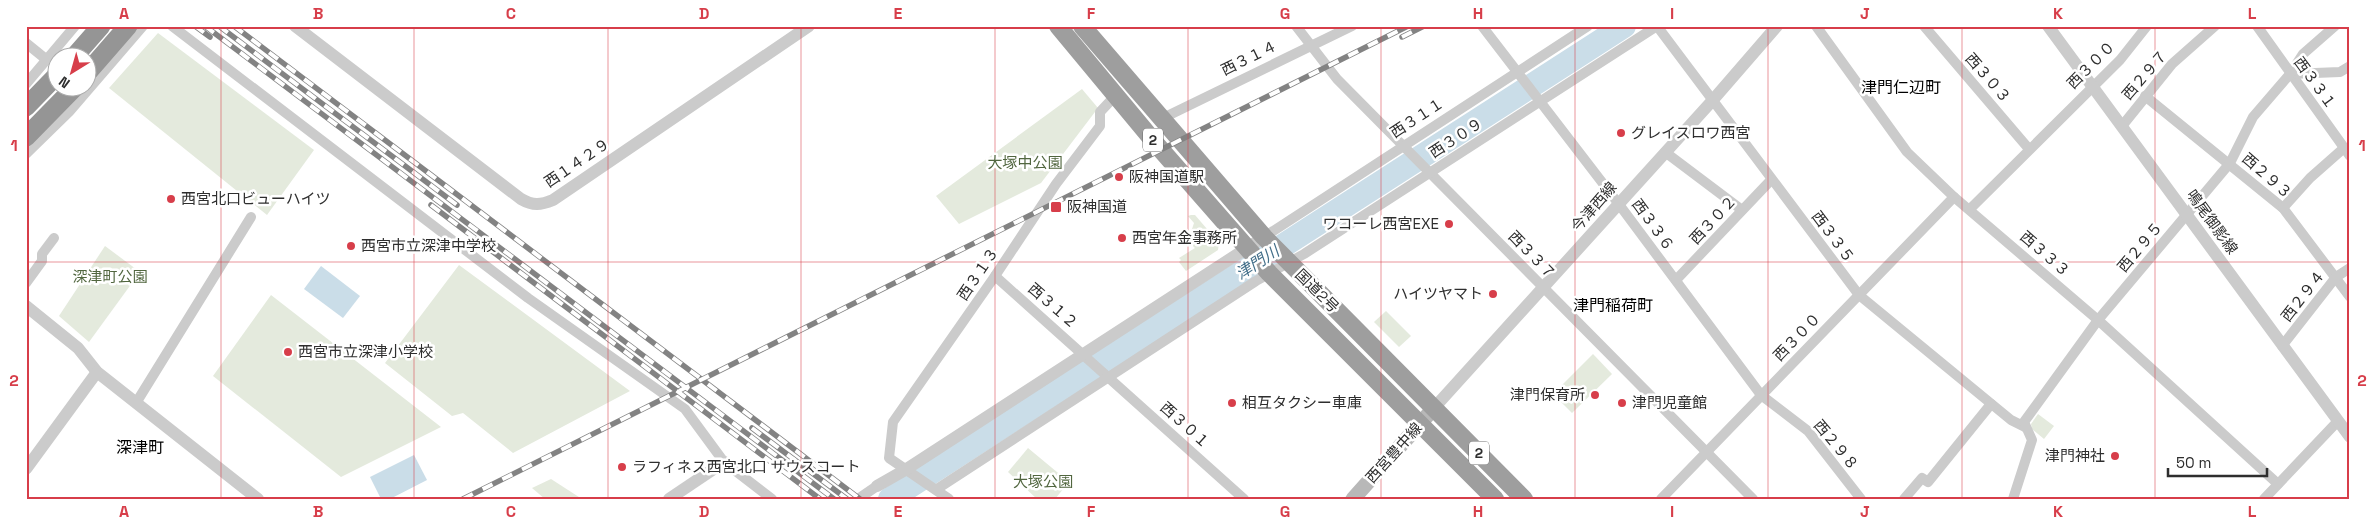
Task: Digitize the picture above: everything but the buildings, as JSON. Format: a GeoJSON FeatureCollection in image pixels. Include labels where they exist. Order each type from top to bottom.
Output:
{"type":"FeatureCollection","features":[{"type":"Feature","properties":{"kind":"highway"},"geometry":{"type":"LineString","coordinates":[[82,48],[102,26]]}},
{"type":"Feature","properties":{"kind":"highway"},"geometry":{"type":"LineString","coordinates":[[98,60],[128,26]]}},
{"type":"Feature","properties":{"kind":"highway","name":"国道2号"},"geometry":{"type":"LineString","coordinates":[[1058,26],[1115,96],[1268,271],[1495,499]]}},
{"type":"Feature","properties":{"kind":"highway","name":"国道2号"},"geometry":{"type":"LineString","coordinates":[[1088,28],[1161,119],[1266,239],[1524,499]]}},
{"type":"Feature","properties":{"kind":"highway"},"geometry":{"type":"LineString","coordinates":[[26,107],[48,73]]}},
{"type":"Feature","properties":{"kind":"highway"},"geometry":{"type":"LineString","coordinates":[[26,137],[64,98]]}},
{"type":"Feature","properties":{"kind":"main road","name":"西宮豊中線"},"geometry":{"type":"LineString","coordinates":[[1353,499],[1434,408]]}},
{"type":"Feature","properties":{"kind":"street"},"geometry":{"type":"LineString","coordinates":[[63,48],[75,26]]}},
{"type":"Feature","properties":{"kind":"street"},"geometry":{"type":"LineString","coordinates":[[26,154],[69,112],[143,26]]}},
{"type":"Feature","properties":{"kind":"street"},"geometry":{"type":"LineString","coordinates":[[172,26],[528,298],[685,409],[724,462],[772,499]]}},
{"type":"Feature","properties":{"kind":"street","name":"西１４２９"},"geometry":{"type":"LineString","coordinates":[[295,26],[521,198],[528,203],[540,205],[553,200],[809,26]]}},
{"type":"Feature","properties":{"kind":"street","name":"西３３７"},"geometry":{"type":"LineString","coordinates":[[1296,26],[1312,44],[1337,79],[1407,147],[1542,288],[1753,499]]}},
{"type":"Feature","properties":{"kind":"street","name":"西３１４"},"geometry":{"type":"LineString","coordinates":[[1161,119],[1352,26]]}},
{"type":"Feature","properties":{"kind":"street","name":"西３３６"},"geometry":{"type":"LineString","coordinates":[[1482,26],[1618,203],[1761,395]]}},
{"type":"Feature","properties":{"kind":"street","name":"西３１１"},"geometry":{"type":"LineString","coordinates":[[1266,239],[1407,147],[1516,71],[1588,26]]}},
{"type":"Feature","properties":{"kind":"street","name":"西３３５"},"geometry":{"type":"LineString","coordinates":[[1657,26],[1859,295],[2010,420],[2025,427]]}},
{"type":"Feature","properties":{"kind":"street","name":"西３０９"},"geometry":{"type":"LineString","coordinates":[[935,488],[1427,169],[1540,101],[1657,26]]}},
{"type":"Feature","properties":{"kind":"street","name":"今津西線"},"geometry":{"type":"LineString","coordinates":[[1434,408],[1712,101],[1777,26]]}},
{"type":"Feature","properties":{"kind":"street","name":"西３３３"},"geometry":{"type":"LineString","coordinates":[[1816,26],[1908,152],[1954,197],[2098,320],[2278,484]]}},
{"type":"Feature","properties":{"kind":"street","name":"西３０３"},"geometry":{"type":"LineString","coordinates":[[1924,26],[2029,149]]}},
{"type":"Feature","properties":{"kind":"street","name":"鳴尾御影線"},"geometry":{"type":"LineString","coordinates":[[2048,26],[2350,437]]}},
{"type":"Feature","properties":{"kind":"street","name":"西３００"},"geometry":{"type":"LineString","coordinates":[[1970,209],[2120,60],[2147,26]]}},
{"type":"Feature","properties":{"kind":"street","name":"西２９７"},"geometry":{"type":"LineString","coordinates":[[2122,126],[2172,64],[2215,26]]}},
{"type":"Feature","properties":{"kind":"street","name":"西３３１"},"geometry":{"type":"LineString","coordinates":[[2257,26],[2347,152]]}},
{"type":"Feature","properties":{"kind":"street","name":"西２９５"},"geometry":{"type":"LineString","coordinates":[[2025,427],[2024,422],[2098,320],[2230,163],[2253,117],[2290,74],[2303,54],[2335,26]]}},
{"type":"Feature","properties":{"kind":"street"},"geometry":{"type":"LineString","coordinates":[[26,43],[48,63]]}},
{"type":"Feature","properties":{"kind":"street"},"geometry":{"type":"LineString","coordinates":[[2290,74],[2340,72],[2350,66]]}},
{"type":"Feature","properties":{"kind":"street"},"geometry":{"type":"LineString","coordinates":[[26,84],[48,70]]}},
{"type":"Feature","properties":{"kind":"street","name":"西３１３"},"geometry":{"type":"LineString","coordinates":[[908,472],[889,458],[893,422],[995,276],[1056,184],[1100,126],[1100,112],[1115,96]]}},
{"type":"Feature","properties":{"kind":"street","name":"西２９３"},"geometry":{"type":"LineString","coordinates":[[2145,96],[2230,163],[2283,208],[2350,297]]}},
{"type":"Feature","properties":{"kind":"street"},"geometry":{"type":"LineString","coordinates":[[1665,152],[1742,210]]}},
{"type":"Feature","properties":{"kind":"street"},"geometry":{"type":"LineString","coordinates":[[2283,208],[2310,178],[2347,152]]}},
{"type":"Feature","properties":{"kind":"street","name":"西３０２"},"geometry":{"type":"LineString","coordinates":[[1676,280],[1771,180]]}},
{"type":"Feature","properties":{"kind":"street","name":"西３００"},"geometry":{"type":"LineString","coordinates":[[1661,499],[1954,197]]}},
{"type":"Feature","properties":{"kind":"street"},"geometry":{"type":"LineString","coordinates":[[136,403],[252,217]]}},
{"type":"Feature","properties":{"kind":"street"},"geometry":{"type":"LineString","coordinates":[[26,284],[42,261],[42,254],[54,238]]}},
{"type":"Feature","properties":{"kind":"street"},"geometry":{"type":"LineString","coordinates":[[858,499],[876,486],[908,472],[1266,239]]}},
{"type":"Feature","properties":{"kind":"street","name":"西２９４"},"geometry":{"type":"LineString","coordinates":[[2282,346],[2336,277],[2350,268]]}},
{"type":"Feature","properties":{"kind":"street","name":"西３１２"},"geometry":{"type":"LineString","coordinates":[[995,276],[1108,375]]}},
{"type":"Feature","properties":{"kind":"street"},"geometry":{"type":"LineString","coordinates":[[26,306],[78,348],[97,372],[258,499]]}},
{"type":"Feature","properties":{"kind":"street"},"geometry":{"type":"LineString","coordinates":[[26,469],[97,372]]}},
{"type":"Feature","properties":{"kind":"street","name":"西３０１"},"geometry":{"type":"LineString","coordinates":[[1108,375],[1244,499]]}},
{"type":"Feature","properties":{"kind":"street","name":"西２９８"},"geometry":{"type":"LineString","coordinates":[[1761,395],[1808,431],[1861,499]]}},
{"type":"Feature","properties":{"kind":"street"},"geometry":{"type":"LineString","coordinates":[[1904,499],[1922,478],[1928,482],[1991,404]]}},
{"type":"Feature","properties":{"kind":"street"},"geometry":{"type":"LineString","coordinates":[[2264,499],[2338,421]]}},
{"type":"Feature","properties":{"kind":"street"},"geometry":{"type":"LineString","coordinates":[[2013,499],[2032,440],[2025,427]]}},
{"type":"Feature","properties":{"kind":"street"},"geometry":{"type":"LineString","coordinates":[[669,499],[724,462]]}},
{"type":"Feature","properties":{"kind":"street"},"geometry":{"type":"LineString","coordinates":[[908,472],[949,499]]}},
{"type":"Feature","properties":{"kind":"green space"},"geometry":{"type":"Polygon","coordinates":[[[158,33],[314,150],[267,215],[109,88],[158,33]]]}},
{"type":"Feature","properties":{"kind":"green space","name":"大塚中公園"},"geometry":{"type":"Polygon","coordinates":[[[1082,89],[1098,108],[1041,183],[959,224],[936,196],[1082,89]]]}},
{"type":"Feature","properties":{"kind":"green space"},"geometry":{"type":"Polygon","coordinates":[[[1195,215],[1219,243],[1218,250],[1186,271],[1179,262],[1181,260],[1179,258],[1195,248],[1188,241],[1194,223],[1188,216],[1195,215]]]}},
{"type":"Feature","properties":{"kind":"green space","name":"深津町公園"},"geometry":{"type":"Polygon","coordinates":[[[105,246],[140,272],[89,342],[59,316],[105,246]]]}},
{"type":"Feature","properties":{"kind":"green space"},"geometry":{"type":"Polygon","coordinates":[[[459,265],[630,391],[513,453],[463,413],[452,416],[385,363],[459,265]]]}},
{"type":"Feature","properties":{"kind":"green space"},"geometry":{"type":"Polygon","coordinates":[[[271,295],[441,427],[341,477],[213,376],[271,295]]]}},
{"type":"Feature","properties":{"kind":"green space"},"geometry":{"type":"Polygon","coordinates":[[[1386,311],[1411,336],[1399,347],[1374,322],[1386,311]]]}},
{"type":"Feature","properties":{"kind":"green space"},"geometry":{"type":"Polygon","coordinates":[[[1593,354],[1612,374],[1572,413],[1553,394],[1593,354]]]}},
{"type":"Feature","properties":{"kind":"green space"},"geometry":{"type":"Polygon","coordinates":[[[2038,414],[2054,426],[2044,439],[2032,429],[2031,424],[2038,414]]]}},
{"type":"Feature","properties":{"kind":"green space","name":"大塚公園"},"geometry":{"type":"Polygon","coordinates":[[[1028,448],[1069,482],[1055,499],[1037,499],[1008,472],[1028,448]]]}},
{"type":"Feature","properties":{"kind":"green space"},"geometry":{"type":"Polygon","coordinates":[[[551,479],[582,499],[545,499],[532,488],[551,479]]]}},
{"type":"Feature","properties":{"kind":"water"},"geometry":{"type":"Polygon","coordinates":[[[321,266],[360,296],[343,318],[304,289],[321,266]]]}},
{"type":"Feature","properties":{"kind":"water"},"geometry":{"type":"Polygon","coordinates":[[[414,455],[427,480],[390,499],[381,499],[370,477],[414,455]]]}},
{"type":"Feature","properties":{"kind":"waterway","name":"津門川"},"geometry":{"type":"LineString","coordinates":[[890,499],[1624,26]]}},
{"type":"Feature","properties":{"kind":"railway"},"geometry":{"type":"LineString","coordinates":[[195,26],[210,37]]}},
{"type":"Feature","properties":{"kind":"railway"},"geometry":{"type":"LineString","coordinates":[[205,26],[834,499]]}},
{"type":"Feature","properties":{"kind":"railway"},"geometry":{"type":"LineString","coordinates":[[219,26],[457,205]]}},
{"type":"Feature","properties":{"kind":"railway"},"geometry":{"type":"LineString","coordinates":[[234,26],[860,499]]}},
{"type":"Feature","properties":{"kind":"railway"},"geometry":{"type":"LineString","coordinates":[[463,499],[1408,26]]}},
{"type":"Feature","properties":{"kind":"railway"},"geometry":{"type":"LineString","coordinates":[[1402,37],[1424,26]]}},
{"type":"Feature","properties":{"kind":"railway"},"geometry":{"type":"LineString","coordinates":[[431,205],[820,499]]}},
{"type":"Feature","properties":{"kind":"railway"},"geometry":{"type":"LineString","coordinates":[[752,428],[847,499]]}},
{"type":"Feature","properties":{"kind":"place","name":"グレイスロワ西宮"},"geometry":{"type":"Point","coordinates":[1621,133]}},
{"type":"Feature","properties":{"kind":"place","name":"阪神国道駅"},"geometry":{"type":"Point","coordinates":[1119,177]}},
{"type":"Feature","properties":{"kind":"place","name":"西宮北口ビューハイツ"},"geometry":{"type":"Point","coordinates":[171,199]}},
{"type":"Feature","properties":{"kind":"place","name":"阪神国道"},"geometry":{"type":"Point","coordinates":[1056,207]}},
{"type":"Feature","properties":{"kind":"place","name":"ワコーレ西宮EXE"},"geometry":{"type":"Point","coordinates":[1449,224]}},
{"type":"Feature","properties":{"kind":"place","name":"西宮年金事務所"},"geometry":{"type":"Point","coordinates":[1122,238]}},
{"type":"Feature","properties":{"kind":"place","name":"西宮市立深津中学校"},"geometry":{"type":"Point","coordinates":[351,246]}},
{"type":"Feature","properties":{"kind":"place","name":"ハイツヤマト"},"geometry":{"type":"Point","coordinates":[1493,294]}},
{"type":"Feature","properties":{"kind":"place","name":"西宮市立深津小学校"},"geometry":{"type":"Point","coordinates":[288,352]}},
{"type":"Feature","properties":{"kind":"place","name":"津門保育所"},"geometry":{"type":"Point","coordinates":[1595,395]}},
{"type":"Feature","properties":{"kind":"place","name":"相互タクシー車庫"},"geometry":{"type":"Point","coordinates":[1232,403]}},
{"type":"Feature","properties":{"kind":"place","name":"津門児童館"},"geometry":{"type":"Point","coordinates":[1622,403]}},
{"type":"Feature","properties":{"kind":"place","name":"津門神社"},"geometry":{"type":"Point","coordinates":[2115,456]}},
{"type":"Feature","properties":{"kind":"place","name":"ラフィネス西宮北口 サウスコート"},"geometry":{"type":"Point","coordinates":[622,467]}},
{"type":"Feature","properties":{"kind":"district","name":"津門仁辺町"},"geometry":{"type":"Point","coordinates":[1901,87]}},
{"type":"Feature","properties":{"kind":"district","name":"津門稲荷町"},"geometry":{"type":"Point","coordinates":[1613,305]}},
{"type":"Feature","properties":{"kind":"district","name":"深津町"},"geometry":{"type":"Point","coordinates":[140,447]}}]}
